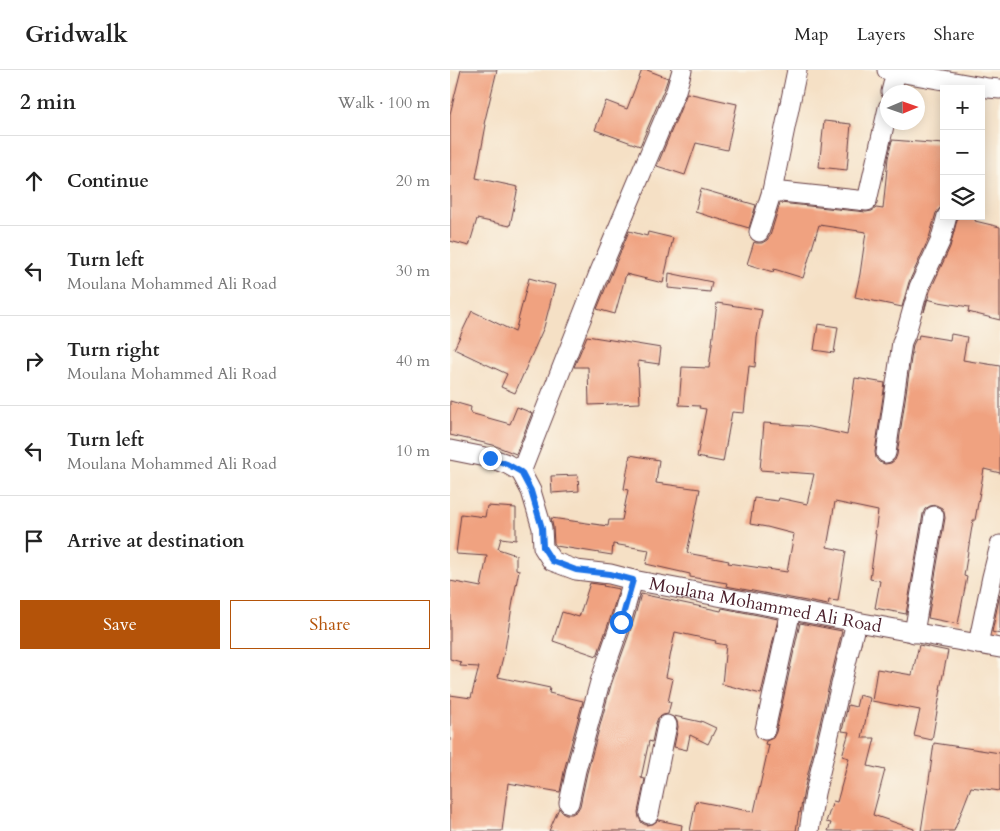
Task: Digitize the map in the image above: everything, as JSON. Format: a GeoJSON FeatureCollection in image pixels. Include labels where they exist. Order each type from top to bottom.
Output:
{"type":"FeatureCollection","features":[{"type":"Feature","properties":{"kind":"street"},"geometry":{"type":"LineString","coordinates":[[450,450],[490,458],[507,464],[521,472],[598,276],[676,91],[682,70]]}},
{"type":"Feature","properties":{"kind":"street"},"geometry":{"type":"LineString","coordinates":[[759,232],[772,191],[797,70]]}},
{"type":"Feature","properties":{"kind":"street"},"geometry":{"type":"LineString","coordinates":[[893,85],[898,72],[988,91]]}},
{"type":"Feature","properties":{"kind":"street"},"geometry":{"type":"LineString","coordinates":[[772,191],[867,201],[883,130]]}},
{"type":"Feature","properties":{"kind":"street"},"geometry":{"type":"LineString","coordinates":[[886,453],[902,342],[919,287],[940,242],[946,220]]}},
{"type":"Feature","properties":{"kind":"street","name":"Moulana Mohammed Ali Road"},"geometry":{"type":"LineString","coordinates":[[521,472],[531,491],[542,528],[543,547],[552,561],[576,570],[610,574],[791,610],[1000,648]]}},
{"type":"Feature","properties":{"kind":"street"},"geometry":{"type":"LineString","coordinates":[[914,633],[934,516]]}},
{"type":"Feature","properties":{"kind":"street"},"geometry":{"type":"LineString","coordinates":[[978,644],[1000,544]]}},
{"type":"Feature","properties":{"kind":"street"},"geometry":{"type":"LineString","coordinates":[[569,803],[600,682],[621,622],[633,580]]}},
{"type":"Feature","properties":{"kind":"street"},"geometry":{"type":"LineString","coordinates":[[765,730],[791,610]]}},
{"type":"Feature","properties":{"kind":"street"},"geometry":{"type":"LineString","coordinates":[[809,831],[815,793],[856,622]]}},
{"type":"Feature","properties":{"kind":"street"},"geometry":{"type":"LineString","coordinates":[[649,814],[667,725]]}},
{"type":"Feature","properties":{"kind":"building"},"geometry":{"type":"Polygon","coordinates":[[[461,70],[497,70],[484,124],[486,125],[476,178],[518,187],[510,226],[477,219],[469,246],[450,241],[450,114],[461,70]]]}},
{"type":"Feature","properties":{"kind":"building"},"geometry":{"type":"Polygon","coordinates":[[[642,70],[668,78],[640,146],[595,130],[606,101],[627,109],[642,70]]]}},
{"type":"Feature","properties":{"kind":"building"},"geometry":{"type":"Polygon","coordinates":[[[687,93],[737,104],[727,150],[696,143],[685,175],[657,166],[687,93]]]}},
{"type":"Feature","properties":{"kind":"building"},"geometry":{"type":"Polygon","coordinates":[[[824,121],[851,124],[847,170],[819,167],[824,121]]]}},
{"type":"Feature","properties":{"kind":"building"},"geometry":{"type":"Polygon","coordinates":[[[892,140],[940,144],[940,208],[936,213],[929,238],[909,282],[902,307],[855,297],[866,232],[819,225],[803,278],[774,269],[773,272],[747,264],[754,242],[762,243],[770,236],[780,203],[866,212],[876,208],[883,209],[888,158],[892,140]]]}},
{"type":"Feature","properties":{"kind":"building"},"geometry":{"type":"Polygon","coordinates":[[[701,189],[756,205],[749,228],[695,212],[701,189]]]}},
{"type":"Feature","properties":{"kind":"building"},"geometry":{"type":"Polygon","coordinates":[[[957,220],[975,220],[1000,227],[1000,320],[968,312],[969,307],[928,299],[950,247],[957,220]]]}},
{"type":"Feature","properties":{"kind":"building"},"geometry":{"type":"Polygon","coordinates":[[[629,231],[647,236],[648,232],[673,238],[663,283],[626,274],[615,314],[597,309],[629,231]]]}},
{"type":"Feature","properties":{"kind":"building"},"geometry":{"type":"Polygon","coordinates":[[[669,273],[712,282],[710,292],[668,288],[669,273]]]}},
{"type":"Feature","properties":{"kind":"building"},"geometry":{"type":"Polygon","coordinates":[[[529,278],[555,285],[544,327],[515,393],[501,387],[507,374],[454,349],[472,311],[515,332],[529,278]]]}},
{"type":"Feature","properties":{"kind":"building"},"geometry":{"type":"Polygon","coordinates":[[[717,303],[762,310],[757,338],[755,367],[749,366],[744,413],[732,412],[723,462],[697,457],[706,409],[699,408],[700,406],[679,405],[682,367],[709,368],[717,303]]]}},
{"type":"Feature","properties":{"kind":"building"},"geometry":{"type":"Polygon","coordinates":[[[818,324],[838,327],[834,353],[814,350],[818,324]]]}},
{"type":"Feature","properties":{"kind":"building"},"geometry":{"type":"Polygon","coordinates":[[[951,334],[967,337],[963,360],[1000,366],[1000,473],[984,469],[975,520],[973,520],[964,576],[967,577],[958,624],[928,618],[945,518],[942,508],[936,505],[925,509],[923,514],[906,614],[875,608],[880,581],[870,579],[878,511],[835,502],[827,547],[846,551],[838,601],[829,600],[828,605],[726,586],[727,583],[690,577],[690,574],[646,564],[649,550],[613,544],[612,555],[556,546],[554,543],[551,518],[608,526],[609,520],[622,520],[628,490],[624,489],[630,455],[659,460],[656,483],[700,489],[687,553],[729,561],[728,563],[787,572],[794,534],[750,524],[754,498],[778,501],[779,498],[807,504],[814,474],[760,470],[764,423],[806,426],[847,435],[855,378],[885,383],[875,452],[879,462],[891,463],[897,455],[913,345],[919,335],[950,340],[951,334]]]}},
{"type":"Feature","properties":{"kind":"building"},"geometry":{"type":"Polygon","coordinates":[[[587,336],[661,348],[659,364],[638,361],[640,403],[589,405],[588,367],[574,367],[587,336]]]}},
{"type":"Feature","properties":{"kind":"building"},"geometry":{"type":"Polygon","coordinates":[[[450,401],[471,407],[470,413],[510,424],[517,407],[532,413],[516,454],[493,445],[450,435],[450,401]]]}},
{"type":"Feature","properties":{"kind":"building"},"geometry":{"type":"Polygon","coordinates":[[[578,475],[579,491],[552,493],[551,476],[578,475]]]}},
{"type":"Feature","properties":{"kind":"building"},"geometry":{"type":"Polygon","coordinates":[[[487,506],[516,508],[516,540],[501,538],[498,549],[516,555],[516,569],[519,570],[498,677],[550,688],[549,693],[583,701],[560,792],[508,783],[502,831],[450,831],[450,695],[471,698],[479,667],[460,666],[461,662],[450,659],[450,581],[481,587],[487,556],[456,554],[461,514],[485,517],[487,506]]]}},
{"type":"Feature","properties":{"kind":"building"},"geometry":{"type":"Polygon","coordinates":[[[590,583],[619,589],[597,656],[553,641],[562,612],[579,617],[590,583]]]}},
{"type":"Feature","properties":{"kind":"building"},"geometry":{"type":"Polygon","coordinates":[[[641,594],[721,611],[722,608],[778,619],[761,694],[722,684],[726,645],[675,632],[666,677],[673,679],[668,702],[671,702],[668,714],[658,718],[652,742],[649,741],[641,778],[645,779],[638,812],[642,823],[646,825],[653,824],[658,820],[682,825],[681,831],[549,831],[559,808],[566,814],[572,814],[580,806],[611,685],[641,594]]]}},
{"type":"Feature","properties":{"kind":"building"},"geometry":{"type":"Polygon","coordinates":[[[1000,594],[1000,634],[992,632],[1000,594]]]}},
{"type":"Feature","properties":{"kind":"building"},"geometry":{"type":"Polygon","coordinates":[[[800,623],[842,631],[796,831],[690,831],[696,801],[754,812],[769,745],[765,744],[766,741],[773,738],[776,732],[800,623]]]}},
{"type":"Feature","properties":{"kind":"building"},"geometry":{"type":"Polygon","coordinates":[[[919,645],[948,651],[932,740],[914,736],[920,710],[872,701],[877,669],[912,675],[919,645]]]}},
{"type":"Feature","properties":{"kind":"building"},"geometry":{"type":"Polygon","coordinates":[[[859,695],[870,698],[862,738],[875,738],[868,766],[885,770],[873,815],[914,829],[914,831],[828,831],[831,823],[826,822],[833,801],[837,802],[849,758],[842,756],[849,732],[842,731],[848,705],[856,707],[859,695]]]}},
{"type":"Feature","properties":{"kind":"building"},"geometry":{"type":"Polygon","coordinates":[[[674,716],[701,721],[716,728],[708,744],[690,735],[687,750],[674,747],[678,727],[674,716]]]}},
{"type":"Feature","properties":{"kind":"building"},"geometry":{"type":"Polygon","coordinates":[[[934,743],[1000,753],[1000,791],[971,787],[954,831],[921,831],[934,743]]]}},
{"type":"Feature","properties":{"kind":"route"},"geometry":{"type":"LineString","coordinates":[[490,458],[507,464],[521,472],[531,491],[542,528],[543,547],[552,561],[576,570],[610,574],[633,580],[621,622]]}}]}
